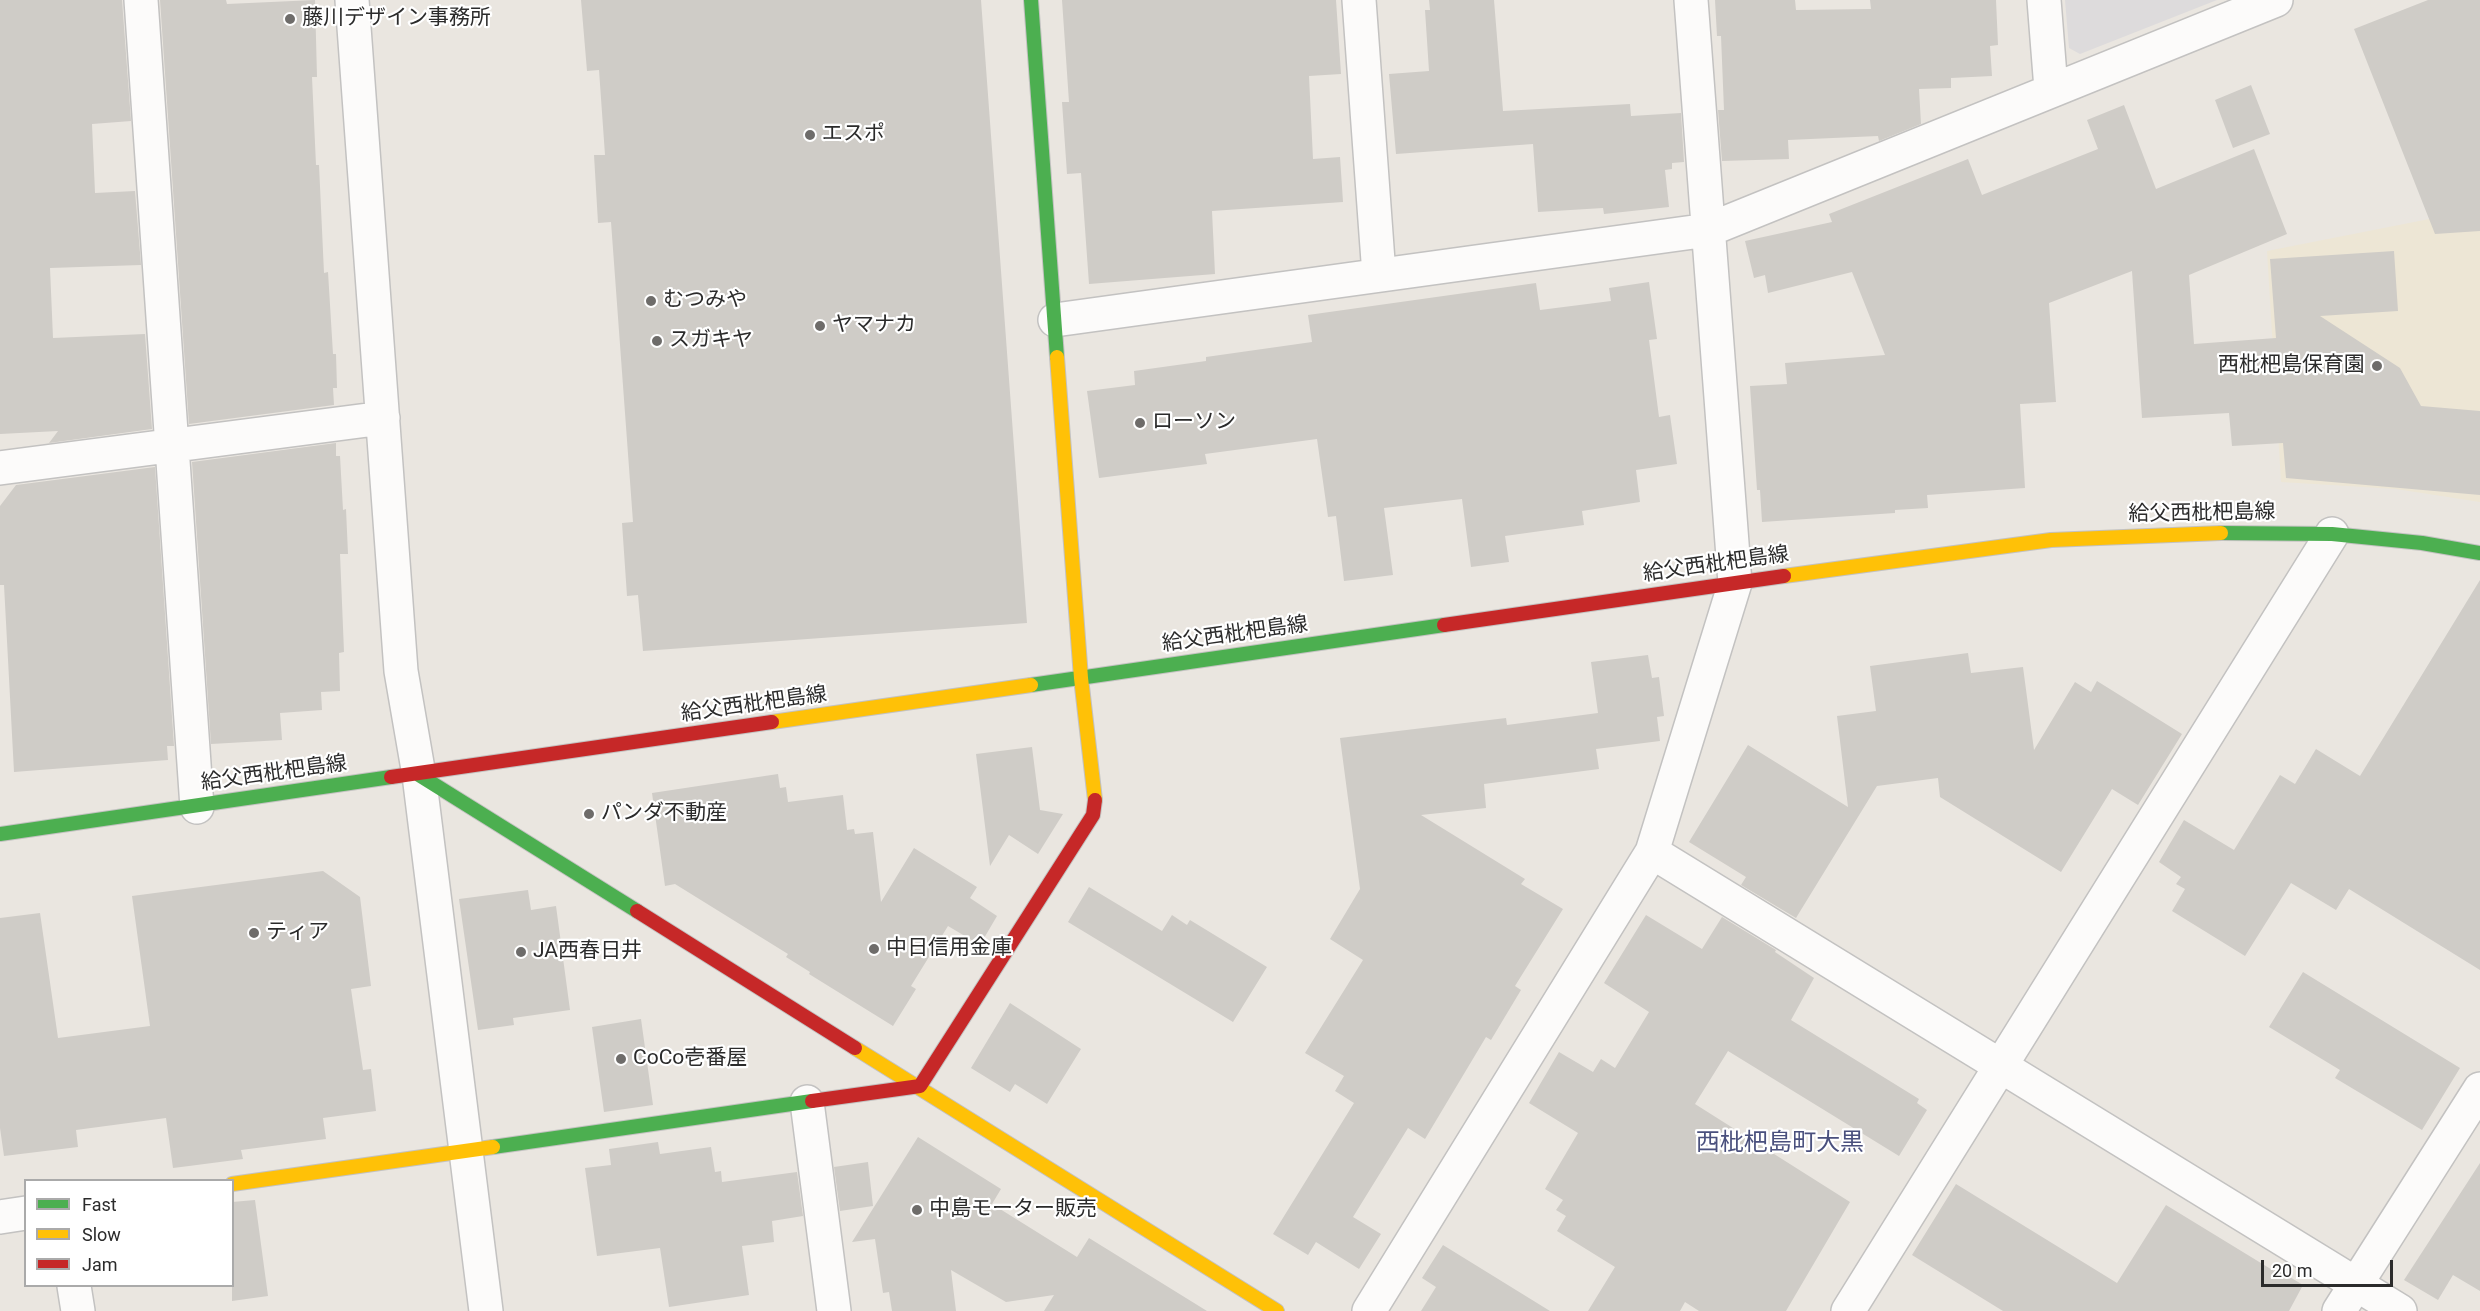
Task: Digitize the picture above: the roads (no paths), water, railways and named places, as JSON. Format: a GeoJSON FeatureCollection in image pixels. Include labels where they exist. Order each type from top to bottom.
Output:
{"type":"FeatureCollection","features":[{"type":"Feature","properties":{"kind":"street"},"geometry":{"type":"LineString","coordinates":[[141,0],[197,807]]}},
{"type":"Feature","properties":{"kind":"street"},"geometry":{"type":"LineString","coordinates":[[352,0],[401,671],[419,775],[486,1311]]}},
{"type":"Feature","properties":{"kind":"street"},"geometry":{"type":"LineString","coordinates":[[234,1184],[920,1086],[1094,815],[1096,796],[1081,678],[1031,0]]}},
{"type":"Feature","properties":{"kind":"street"},"geometry":{"type":"LineString","coordinates":[[1359,0],[1379,275]]}},
{"type":"Feature","properties":{"kind":"street"},"geometry":{"type":"LineString","coordinates":[[1370,1311],[1652,852],[1735,583],[1691,0]]}},
{"type":"Feature","properties":{"kind":"street"},"geometry":{"type":"LineString","coordinates":[[2044,0],[2051,90]]}},
{"type":"Feature","properties":{"kind":"street"},"geometry":{"type":"LineString","coordinates":[[1055,320],[1708,230],[2277,0]]}},
{"type":"Feature","properties":{"kind":"street"},"geometry":{"type":"LineString","coordinates":[[0,468],[383,418]]}},
{"type":"Feature","properties":{"kind":"street","name":"給父西枇杷島線"},"geometry":{"type":"LineString","coordinates":[[0,834],[1735,583],[2051,540],[2197,533],[2332,534],[2422,543],[2480,553]]}},
{"type":"Feature","properties":{"kind":"street"},"geometry":{"type":"LineString","coordinates":[[1848,1311],[2332,534]]}},
{"type":"Feature","properties":{"kind":"street"},"geometry":{"type":"LineString","coordinates":[[419,775],[1277,1311]]}},
{"type":"Feature","properties":{"kind":"street"},"geometry":{"type":"LineString","coordinates":[[1652,852],[2400,1311]]}},
{"type":"Feature","properties":{"kind":"street"},"geometry":{"type":"LineString","coordinates":[[2339,1311],[2480,1089]]}},
{"type":"Feature","properties":{"kind":"street"},"geometry":{"type":"LineString","coordinates":[[807,1102],[834,1311]]}},
{"type":"Feature","properties":{"kind":"street"},"geometry":{"type":"LineString","coordinates":[[0,1217],[24,1213]]}},
{"type":"Feature","properties":{"kind":"street"},"geometry":{"type":"LineString","coordinates":[[74,1287],[78,1311]]}},
{"type":"Feature","properties":{"kind":"place","name":"藤川デザイン事務所"},"geometry":{"type":"Point","coordinates":[290,19]}},
{"type":"Feature","properties":{"kind":"place","name":"エスポ"},"geometry":{"type":"Point","coordinates":[810,135]}},
{"type":"Feature","properties":{"kind":"place","name":"むつみや"},"geometry":{"type":"Point","coordinates":[651,301]}},
{"type":"Feature","properties":{"kind":"place","name":"ヤマナカ"},"geometry":{"type":"Point","coordinates":[820,326]}},
{"type":"Feature","properties":{"kind":"place","name":"スガキヤ"},"geometry":{"type":"Point","coordinates":[657,341]}},
{"type":"Feature","properties":{"kind":"place","name":"西枇杷島保育園"},"geometry":{"type":"Point","coordinates":[2377,366]}},
{"type":"Feature","properties":{"kind":"place","name":"ローソン"},"geometry":{"type":"Point","coordinates":[1140,423]}},
{"type":"Feature","properties":{"kind":"place","name":"パンダ不動産"},"geometry":{"type":"Point","coordinates":[589,814]}},
{"type":"Feature","properties":{"kind":"place","name":"ティア"},"geometry":{"type":"Point","coordinates":[254,933]}},
{"type":"Feature","properties":{"kind":"place","name":"中日信用金庫"},"geometry":{"type":"Point","coordinates":[874,949]}},
{"type":"Feature","properties":{"kind":"place","name":"JA西春日井"},"geometry":{"type":"Point","coordinates":[521,952]}},
{"type":"Feature","properties":{"kind":"place","name":"CoCo壱番屋"},"geometry":{"type":"Point","coordinates":[621,1059]}},
{"type":"Feature","properties":{"kind":"place","name":"中島モーター販売"},"geometry":{"type":"Point","coordinates":[917,1210]}},
{"type":"Feature","properties":{"kind":"district","name":"西枇杷島町大黒"},"geometry":{"type":"Point","coordinates":[1780,1144]}}]}
